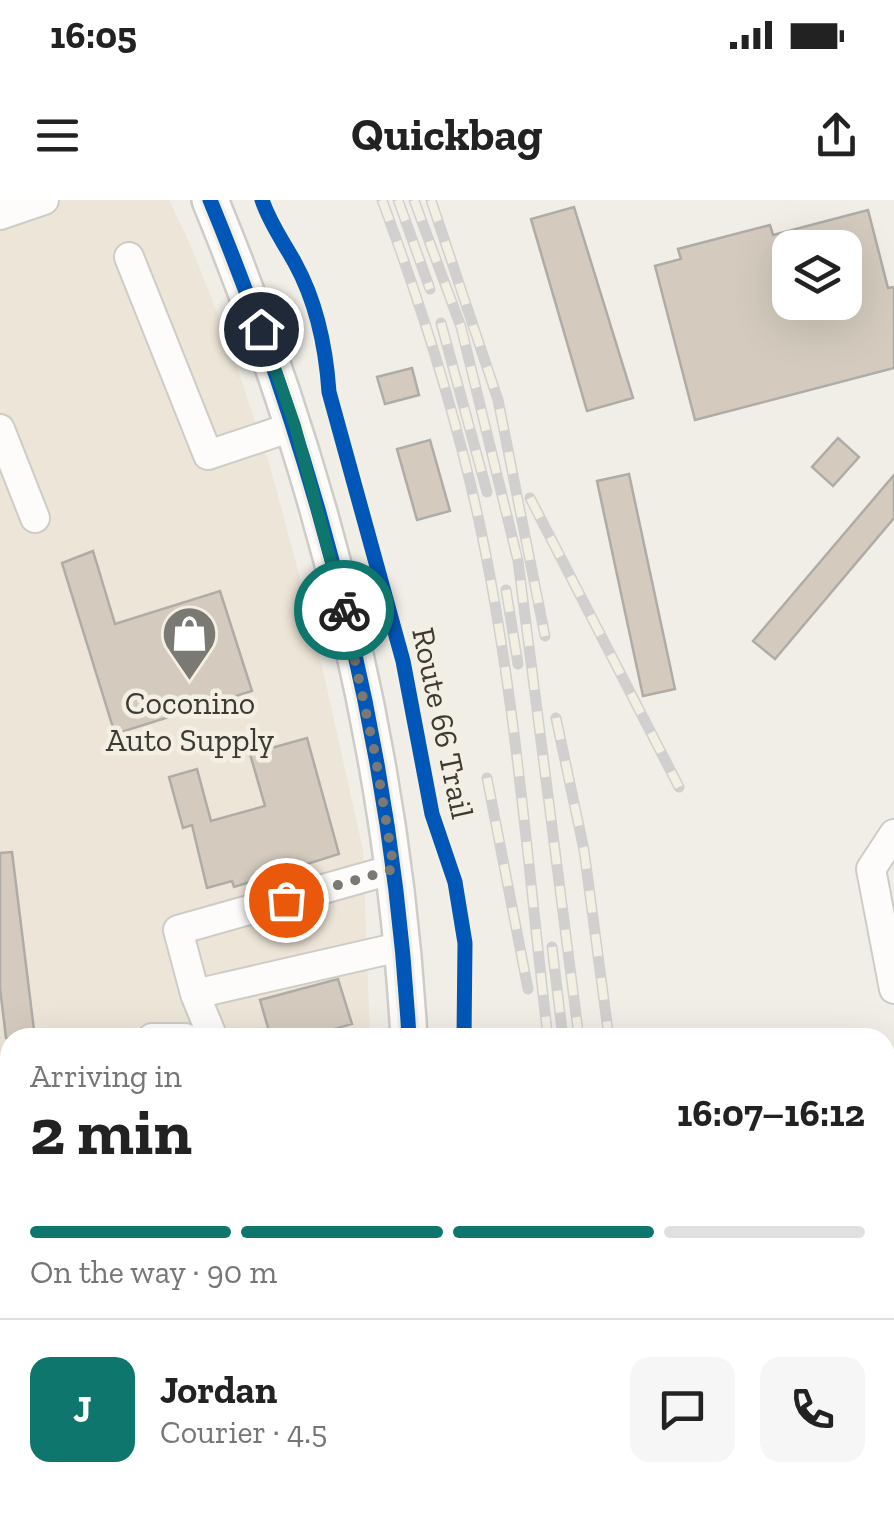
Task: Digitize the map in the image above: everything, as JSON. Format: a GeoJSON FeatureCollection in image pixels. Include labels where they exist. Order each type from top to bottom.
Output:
{"type":"FeatureCollection","features":[{"type":"Feature","properties":{"kind":"main road"},"geometry":{"type":"LineString","coordinates":[[210,200],[295,426],[361,680],[394,869],[408,1028]]}},
{"type":"Feature","properties":{"kind":"street"},"geometry":{"type":"LineString","coordinates":[[0,215],[44,200]]}},
{"type":"Feature","properties":{"kind":"street"},"geometry":{"type":"LineString","coordinates":[[129,257],[208,455],[295,426]]}},
{"type":"Feature","properties":{"kind":"street"},"geometry":{"type":"LineString","coordinates":[[0,429],[36,518]]}},
{"type":"Feature","properties":{"kind":"street"},"geometry":{"type":"LineString","coordinates":[[894,834],[871,869],[894,989]]}},
{"type":"Feature","properties":{"kind":"street"},"geometry":{"type":"LineString","coordinates":[[210,1028],[195,994],[178,930],[394,869]]}},
{"type":"Feature","properties":{"kind":"street"},"geometry":{"type":"LineString","coordinates":[[195,994],[404,946]]}},
{"type":"Feature","properties":{"kind":"shaded area"},"geometry":{"type":"Polygon","coordinates":[[[0,200],[169,200],[227,337],[271,470],[314,630],[363,850],[370,1028],[0,1028],[0,200]]]}},
{"type":"Feature","properties":{"kind":"building"},"geometry":{"type":"Polygon","coordinates":[[[574,207],[633,398],[587,411],[531,219],[574,207]]]}},
{"type":"Feature","properties":{"kind":"building"},"geometry":{"type":"Polygon","coordinates":[[[868,210],[888,288],[894,287],[894,368],[695,420],[655,266],[681,259],[678,249],[770,225],[772,320],[862,320],[862,230],[792,230],[868,210]]]}},
{"type":"Feature","properties":{"kind":"building"},"geometry":{"type":"Polygon","coordinates":[[[412,368],[419,395],[385,404],[377,377],[412,368]]]}},
{"type":"Feature","properties":{"kind":"building"},"geometry":{"type":"Polygon","coordinates":[[[838,438],[859,457],[833,486],[812,467],[838,438]]]}},
{"type":"Feature","properties":{"kind":"building"},"geometry":{"type":"Polygon","coordinates":[[[430,440],[450,511],[417,520],[397,449],[430,440]]]}},
{"type":"Feature","properties":{"kind":"building"},"geometry":{"type":"Polygon","coordinates":[[[629,474],[675,689],[643,696],[597,481],[629,474]]]}},
{"type":"Feature","properties":{"kind":"building"},"geometry":{"type":"Polygon","coordinates":[[[894,475],[894,518],[775,659],[753,641],[894,475]]]}},
{"type":"Feature","properties":{"kind":"building"},"geometry":{"type":"Polygon","coordinates":[[[93,551],[115,624],[220,591],[252,691],[115,734],[62,563],[93,551]]]}},
{"type":"Feature","properties":{"kind":"building"},"geometry":{"type":"Polygon","coordinates":[[[307,738],[339,854],[234,887],[232,881],[207,888],[192,825],[183,828],[169,777],[197,769],[211,821],[265,806],[250,754],[307,738]]]}},
{"type":"Feature","properties":{"kind":"building"},"geometry":{"type":"Polygon","coordinates":[[[12,852],[34,1028],[5,1028],[0,988],[0,853],[12,852]]]}},
{"type":"Feature","properties":{"kind":"building"},"geometry":{"type":"Polygon","coordinates":[[[338,979],[352,1024],[338,1028],[268,1028],[260,1000],[338,979]]]}},
{"type":"Feature","properties":{"kind":"railway"},"geometry":{"type":"LineString","coordinates":[[382,200],[446,393],[468,472],[490,577],[511,708],[547,1028]]}},
{"type":"Feature","properties":{"kind":"railway"},"geometry":{"type":"LineString","coordinates":[[398,200],[430,289]]}},
{"type":"Feature","properties":{"kind":"railway"},"geometry":{"type":"LineString","coordinates":[[414,200],[461,327],[518,561],[578,1028]]}},
{"type":"Feature","properties":{"kind":"railway"},"geometry":{"type":"LineString","coordinates":[[431,200],[498,400],[545,636]]}},
{"type":"Feature","properties":{"kind":"railway"},"geometry":{"type":"LineString","coordinates":[[441,323],[487,492]]}},
{"type":"Feature","properties":{"kind":"railway"},"geometry":{"type":"LineString","coordinates":[[530,498],[679,787]]}},
{"type":"Feature","properties":{"kind":"railway"},"geometry":{"type":"LineString","coordinates":[[506,590],[518,664]]}},
{"type":"Feature","properties":{"kind":"railway"},"geometry":{"type":"LineString","coordinates":[[556,718],[584,850],[608,1028]]}},
{"type":"Feature","properties":{"kind":"railway"},"geometry":{"type":"LineString","coordinates":[[487,778],[528,989]]}},
{"type":"Feature","properties":{"kind":"railway"},"geometry":{"type":"LineString","coordinates":[[552,947],[562,1028]]}},
{"type":"Feature","properties":{"kind":"cycle path"},"geometry":{"type":"LineString","coordinates":[[210,200],[285,403],[345,610],[387,822],[408,1028]]}},
{"type":"Feature","properties":{"kind":"cycle path","name":"Route 66 Trail"},"geometry":{"type":"LineString","coordinates":[[262,200],[314,309],[329,392],[403,661],[432,814],[455,882],[465,943],[464,1028]]}},
{"type":"Feature","properties":{"kind":"way so far"},"geometry":{"type":"LineString","coordinates":[[286,900],[394,869],[361,680],[344,610]]}},
{"type":"Feature","properties":{"kind":"place","name":"Coconino Auto Supply"},"geometry":{"type":"Point","coordinates":[190,683]}},
{"type":"Feature","properties":{"kind":"route"},"geometry":{"type":"LineString","coordinates":[[261,329],[295,426],[344,610]]}}]}
